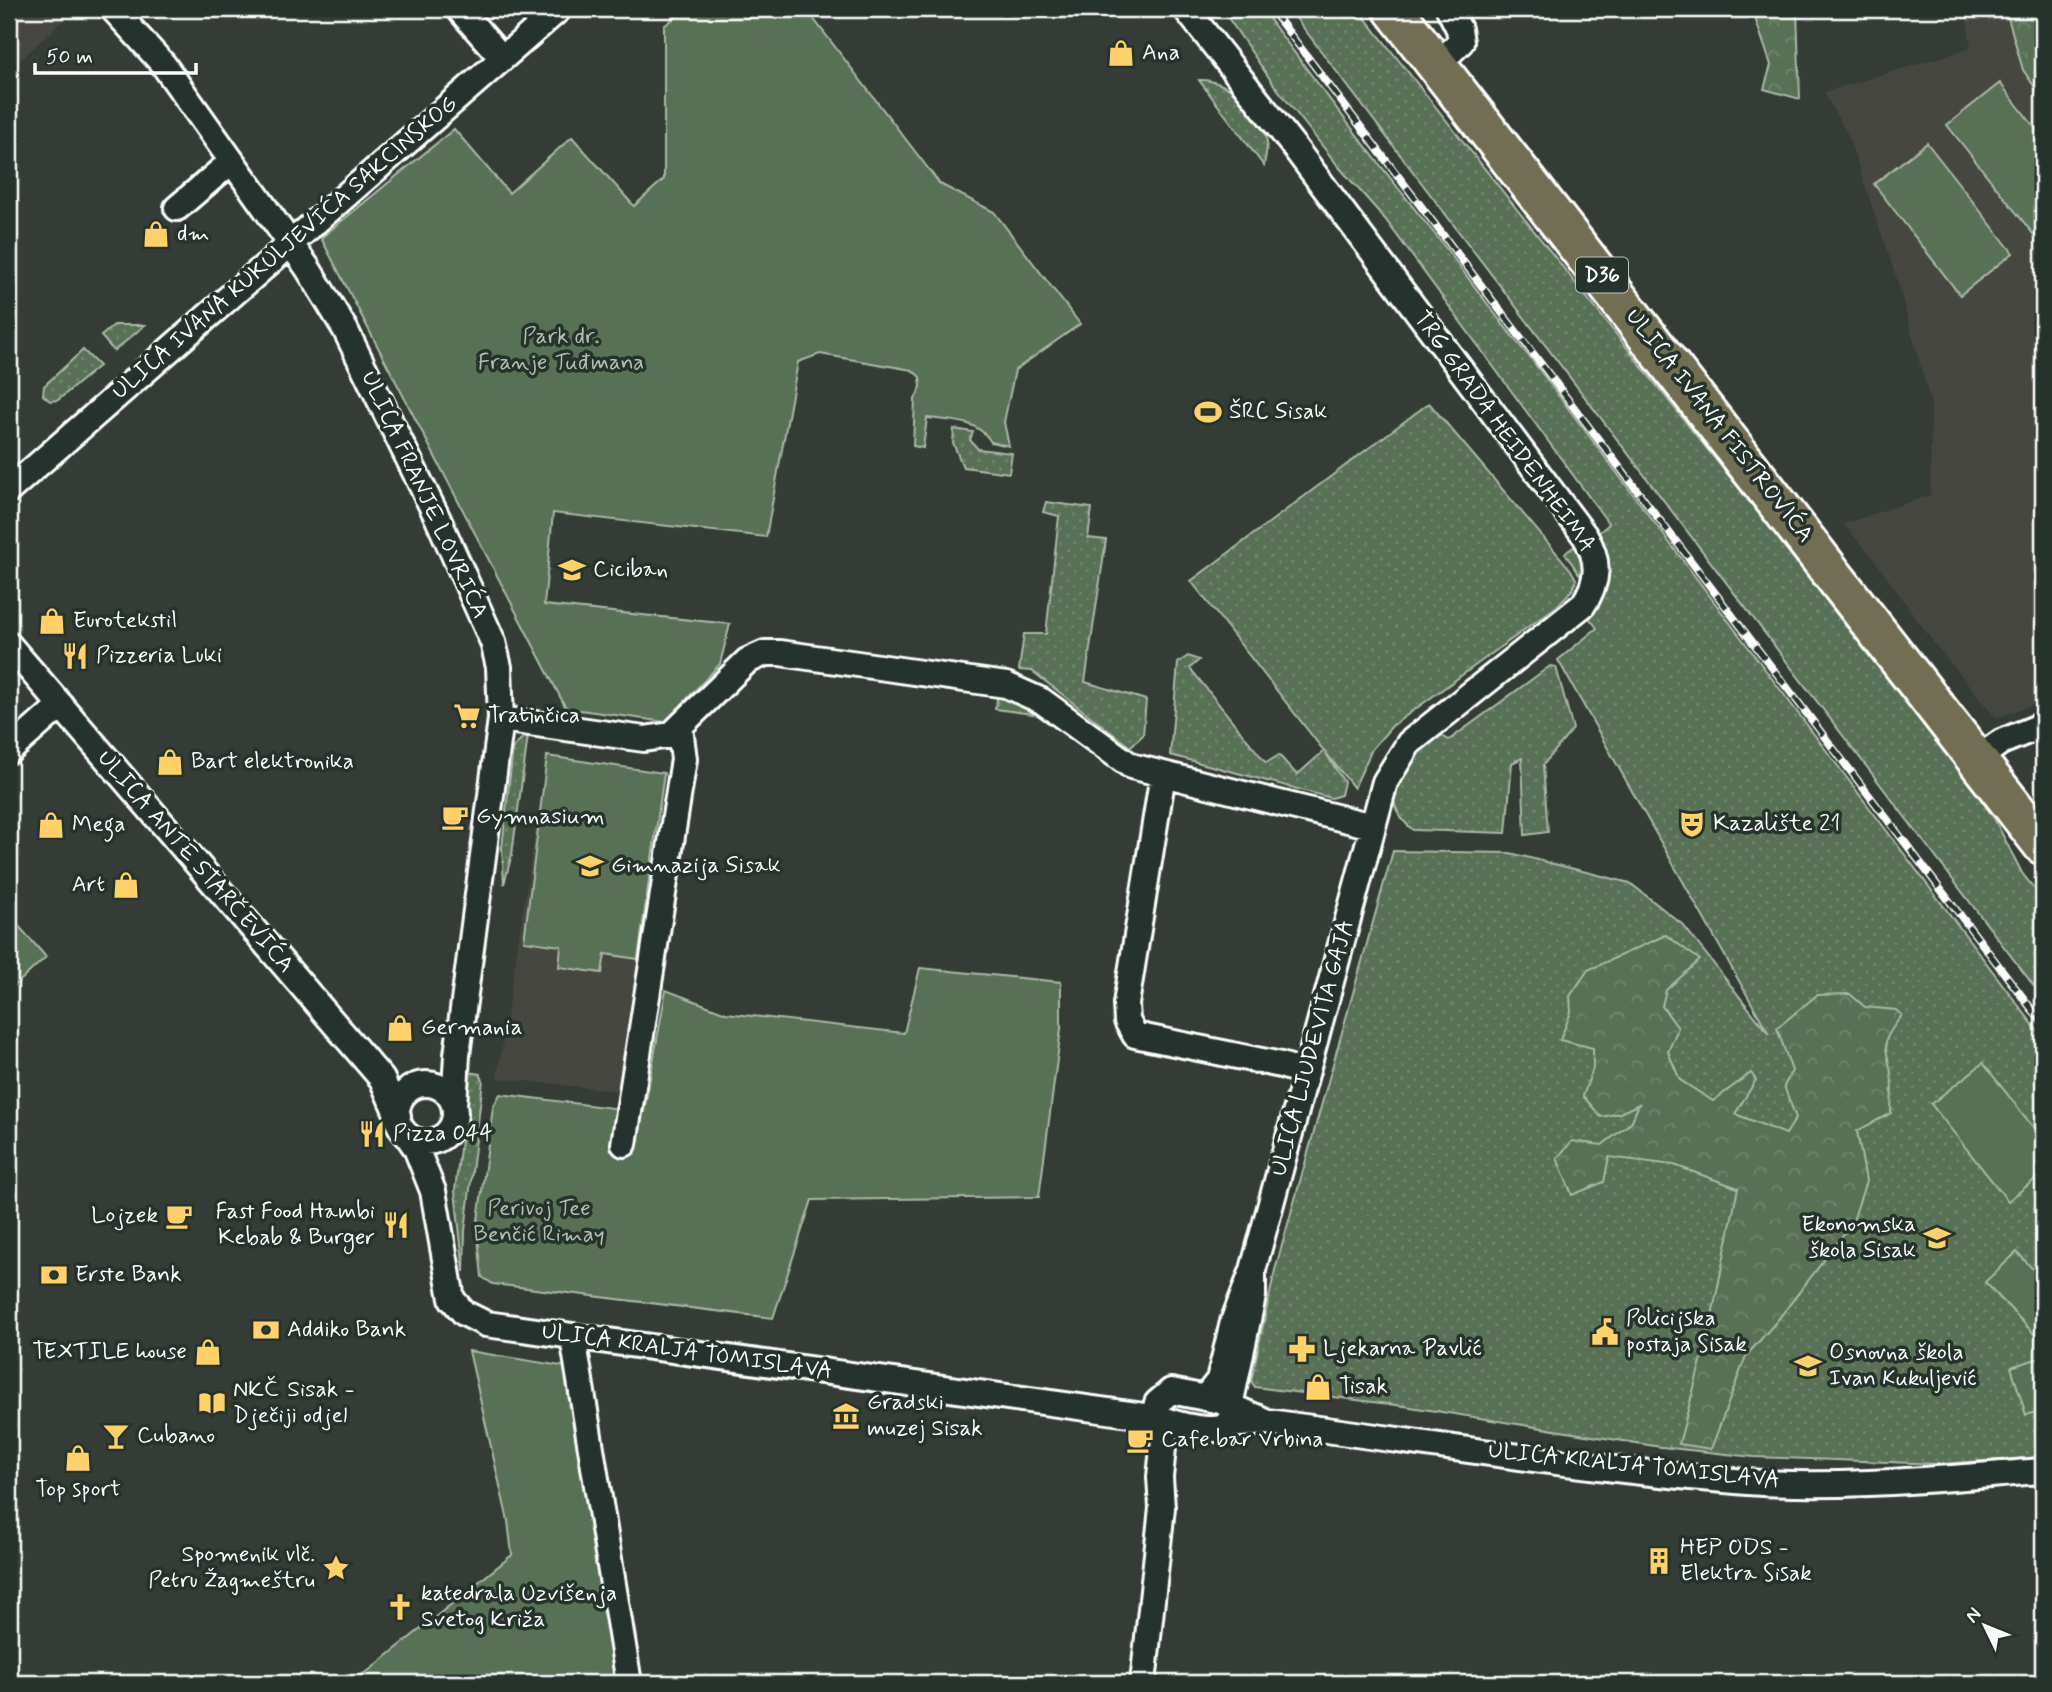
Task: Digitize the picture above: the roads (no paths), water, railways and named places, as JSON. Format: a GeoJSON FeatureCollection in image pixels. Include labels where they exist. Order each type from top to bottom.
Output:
{"type":"FeatureCollection","features":[{"type":"Feature","properties":{"kind":"main road","name":"ULICA IVANA FISTROVIĆA"},"geometry":{"type":"LineString","coordinates":[[1393,9],[1449,54],[2043,845]]}},
{"type":"Feature","properties":{"kind":"street","name":"ULICA FRANJE LOVRIĆA"},"geometry":{"type":"LineString","coordinates":[[113,9],[163,64],[290,243],[345,329],[439,519],[493,642],[499,667],[502,719],[457,1055],[454,1106]]}},
{"type":"Feature","properties":{"kind":"street"},"geometry":{"type":"LineString","coordinates":[[458,9],[502,58]]}},
{"type":"Feature","properties":{"kind":"street","name":"ULICA IVANA KUKULJEVIĆA SAKCINSKOG"},"geometry":{"type":"LineString","coordinates":[[10,488],[559,9]]}},
{"type":"Feature","properties":{"kind":"street","name":"TRG GRADA HEIDENHEIMA"},"geometry":{"type":"LineString","coordinates":[[1186,9],[1295,148],[1585,536],[1597,561],[1591,593],[1574,615],[1409,743],[1385,782],[1371,826]]}},
{"type":"Feature","properties":{"kind":"street","name":"ULICA IVANA FISTROVIĆA"},"geometry":{"type":"LineString","coordinates":[[1449,9],[1459,29],[1449,54]]}},
{"type":"Feature","properties":{"kind":"street"},"geometry":{"type":"LineString","coordinates":[[177,208],[232,161]]}},
{"type":"Feature","properties":{"kind":"street","name":"ULICA ANTE STARČEVIĆA"},"geometry":{"type":"LineString","coordinates":[[9,645],[382,1079],[433,1191],[449,1289],[457,1306]]}},
{"type":"Feature","properties":{"kind":"street"},"geometry":{"type":"LineString","coordinates":[[502,719],[644,739],[671,735],[747,661],[765,653],[780,653],[1006,685],[1042,701],[1131,766],[1371,826]]}},
{"type":"Feature","properties":{"kind":"street"},"geometry":{"type":"LineString","coordinates":[[9,751],[61,705]]}},
{"type":"Feature","properties":{"kind":"street"},"geometry":{"type":"LineString","coordinates":[[1977,759],[2001,742],[2043,725]]}},
{"type":"Feature","properties":{"kind":"street"},"geometry":{"type":"LineString","coordinates":[[624,1144],[684,759],[680,728]]}},
{"type":"Feature","properties":{"kind":"street"},"geometry":{"type":"LineString","coordinates":[[1163,774],[1126,1004],[1130,1029],[1135,1035],[1281,1065],[1306,1073]]}},
{"type":"Feature","properties":{"kind":"street","name":"ULICA LJUDEVITA GAJA"},"geometry":{"type":"LineString","coordinates":[[1205,1398],[1219,1380],[1233,1322],[1253,1270],[1371,826]]}},
{"type":"Feature","properties":{"kind":"street"},"geometry":{"type":"LineString","coordinates":[[382,1079],[397,1086],[421,1086],[444,1090],[454,1106],[454,1121],[446,1135],[430,1142],[414,1140],[402,1126],[402,1098],[421,1086],[445,1071],[457,1055]]}},
{"type":"Feature","properties":{"kind":"street","name":"ULICA ANTE STARČEVIĆA"},"geometry":{"type":"LineString","coordinates":[[433,1191],[439,1154],[446,1135]]}},
{"type":"Feature","properties":{"kind":"street","name":"ULICA LJUDEVITA GAJA"},"geometry":{"type":"LineString","coordinates":[[1228,1416],[1253,1296],[1253,1270]]}},
{"type":"Feature","properties":{"kind":"street","name":"ULICA KRALJA TOMISLAVA"},"geometry":{"type":"LineString","coordinates":[[457,1306],[473,1320],[486,1324],[1090,1406],[1211,1429],[1228,1416]]}},
{"type":"Feature","properties":{"kind":"street"},"geometry":{"type":"LineString","coordinates":[[573,1337],[629,1683]]}},
{"type":"Feature","properties":{"kind":"street","name":"ULICA KRALJA TOMISLAVA"},"geometry":{"type":"LineString","coordinates":[[1090,1406],[1178,1391],[1205,1398],[1228,1416],[1652,1473],[1748,1482],[1864,1483],[2043,1471]]}},
{"type":"Feature","properties":{"kind":"street"},"geometry":{"type":"LineString","coordinates":[[1143,1683],[1162,1508],[1160,1477],[1165,1429],[1157,1403],[1166,1393]]}},
{"type":"Feature","properties":{"kind":"street"},"geometry":{"type":"LineString","coordinates":[[1162,1508],[1175,1472],[1179,1445],[1190,1426]]}},
{"type":"Feature","properties":{"kind":"railway"},"geometry":{"type":"LineString","coordinates":[[1271,9],[2043,1024]]}},
{"type":"Feature","properties":{"kind":"place","name":"Ana"},"geometry":{"type":"Point","coordinates":[1121,53]}},
{"type":"Feature","properties":{"kind":"place","name":"dm"},"geometry":{"type":"Point","coordinates":[156,234]}},
{"type":"Feature","properties":{"kind":"place","name":"ŠRC Sisak"},"geometry":{"type":"Point","coordinates":[1208,412]}},
{"type":"Feature","properties":{"kind":"place","name":"Ciciban"},"geometry":{"type":"Point","coordinates":[572,570]}},
{"type":"Feature","properties":{"kind":"place","name":"Eurotekstil"},"geometry":{"type":"Point","coordinates":[52,621]}},
{"type":"Feature","properties":{"kind":"place","name":"Pizzeria Luki"},"geometry":{"type":"Point","coordinates":[75,656]}},
{"type":"Feature","properties":{"kind":"place","name":"Tratinčica"},"geometry":{"type":"Point","coordinates":[467,716]}},
{"type":"Feature","properties":{"kind":"place","name":"Bart elektronika"},"geometry":{"type":"Point","coordinates":[170,762]}},
{"type":"Feature","properties":{"kind":"place","name":"Gymnasium"},"geometry":{"type":"Point","coordinates":[455,817]}},
{"type":"Feature","properties":{"kind":"place","name":"Kazalište 21"},"geometry":{"type":"Point","coordinates":[1692,824]}},
{"type":"Feature","properties":{"kind":"place","name":"Mega"},"geometry":{"type":"Point","coordinates":[51,825]}},
{"type":"Feature","properties":{"kind":"place","name":"Gimnazija Sisak"},"geometry":{"type":"Point","coordinates":[590,866]}},
{"type":"Feature","properties":{"kind":"place","name":"Art"},"geometry":{"type":"Point","coordinates":[126,885]}},
{"type":"Feature","properties":{"kind":"place","name":"Germania"},"geometry":{"type":"Point","coordinates":[400,1028]}},
{"type":"Feature","properties":{"kind":"place","name":"Pizza 044"},"geometry":{"type":"Point","coordinates":[372,1134]}},
{"type":"Feature","properties":{"kind":"place","name":"Lojzek"},"geometry":{"type":"Point","coordinates":[179,1216]}},
{"type":"Feature","properties":{"kind":"place","name":"Fast Food Hambi Kebab & Burger"},"geometry":{"type":"Point","coordinates":[396,1225]}},
{"type":"Feature","properties":{"kind":"place","name":"Ekonomska škola Sisak"},"geometry":{"type":"Point","coordinates":[1937,1238]}},
{"type":"Feature","properties":{"kind":"place","name":"Erste Bank"},"geometry":{"type":"Point","coordinates":[54,1275]}},
{"type":"Feature","properties":{"kind":"place","name":"Addiko Bank"},"geometry":{"type":"Point","coordinates":[266,1330]}},
{"type":"Feature","properties":{"kind":"place","name":"Policijska postaja Sisak"},"geometry":{"type":"Point","coordinates":[1605,1332]}},
{"type":"Feature","properties":{"kind":"place","name":"Ljekarna Pavlić"},"geometry":{"type":"Point","coordinates":[1302,1349]}},
{"type":"Feature","properties":{"kind":"place","name":"TEXTILE house"},"geometry":{"type":"Point","coordinates":[208,1352]}},
{"type":"Feature","properties":{"kind":"place","name":"Osnovna škola Ivan Kukuljević"},"geometry":{"type":"Point","coordinates":[1808,1366]}},
{"type":"Feature","properties":{"kind":"place","name":"Tisak"},"geometry":{"type":"Point","coordinates":[1318,1387]}},
{"type":"Feature","properties":{"kind":"place","name":"NKČ Sisak - Dječiji odjel"},"geometry":{"type":"Point","coordinates":[212,1403]}},
{"type":"Feature","properties":{"kind":"place","name":"Gradski muzej Sisak"},"geometry":{"type":"Point","coordinates":[846,1416]}},
{"type":"Feature","properties":{"kind":"place","name":"Cubano"},"geometry":{"type":"Point","coordinates":[116,1436]}},
{"type":"Feature","properties":{"kind":"place","name":"Cafe bar Vrbina"},"geometry":{"type":"Point","coordinates":[1140,1440]}},
{"type":"Feature","properties":{"kind":"place","name":"Top sport"},"geometry":{"type":"Point","coordinates":[78,1458]}},
{"type":"Feature","properties":{"kind":"place","name":"HEP ODS - Elektra Sisak"},"geometry":{"type":"Point","coordinates":[1659,1561]}},
{"type":"Feature","properties":{"kind":"place","name":"Spomenik vlč. Petru Žagmeštru"},"geometry":{"type":"Point","coordinates":[336,1568]}},
{"type":"Feature","properties":{"kind":"place","name":"katedrala Uzvišenja Svetog Križa"},"geometry":{"type":"Point","coordinates":[400,1607]}},
{"type":"Feature","properties":{"kind":"park label","name":"Park dr. Franje Tuđmana"},"geometry":{"type":"Point","coordinates":[561,350]}},
{"type":"Feature","properties":{"kind":"park label","name":"Perivoj Tee Benčić Rimay"},"geometry":{"type":"Point","coordinates":[539,1222]}}]}
